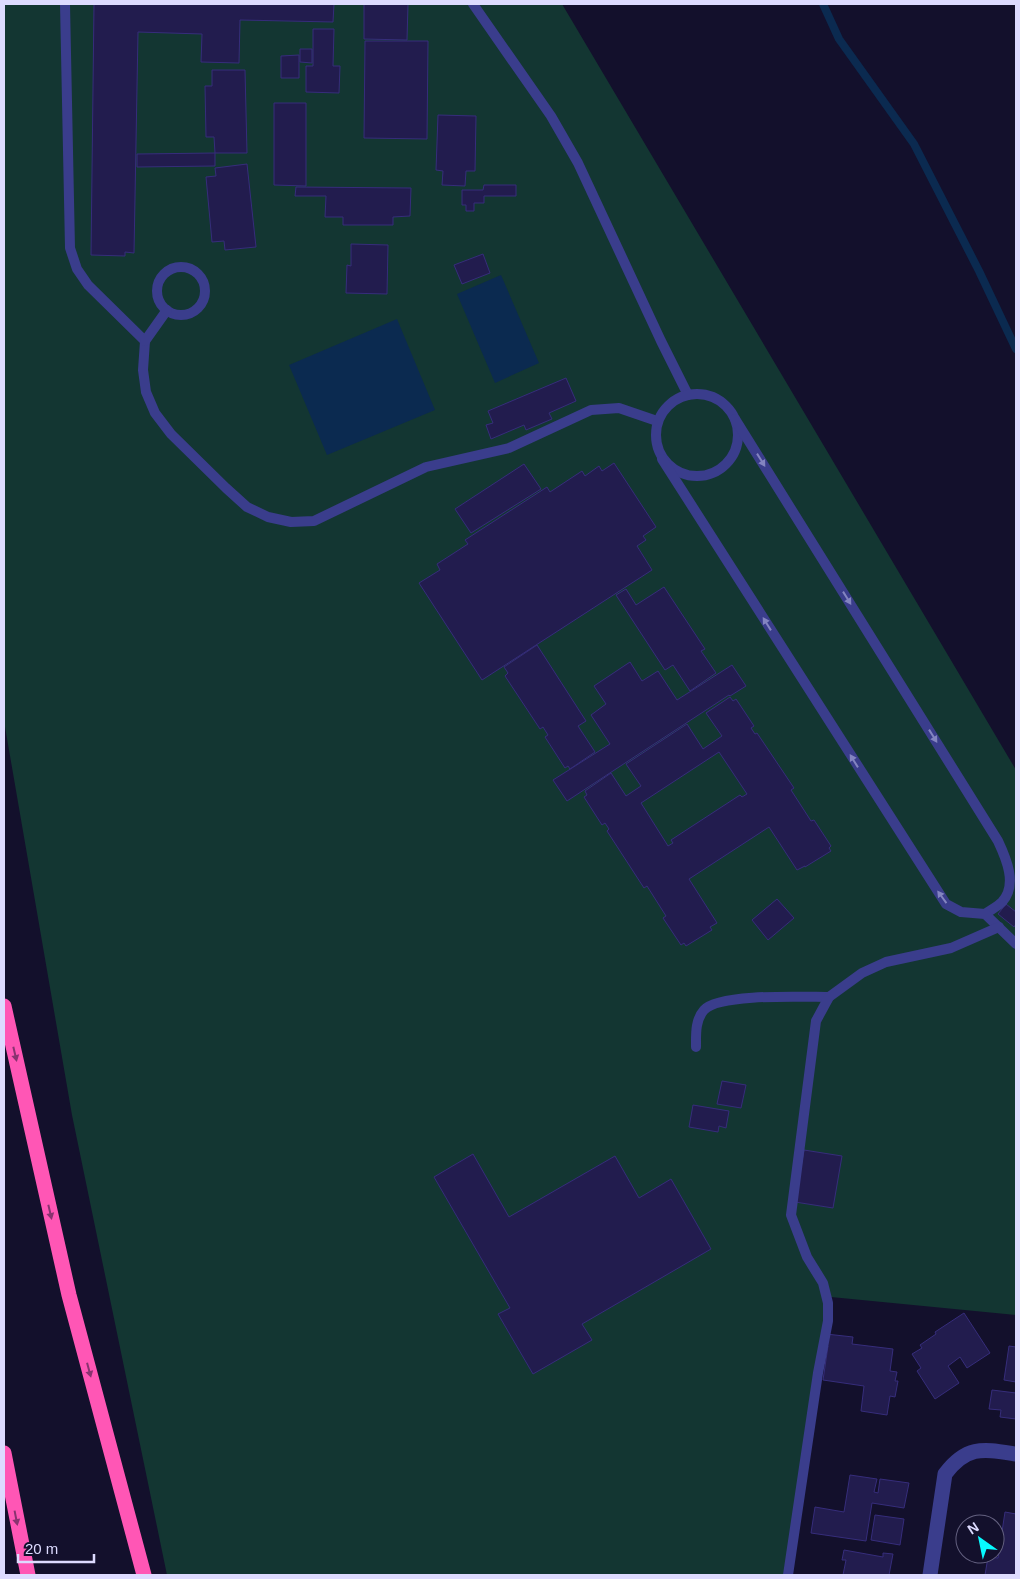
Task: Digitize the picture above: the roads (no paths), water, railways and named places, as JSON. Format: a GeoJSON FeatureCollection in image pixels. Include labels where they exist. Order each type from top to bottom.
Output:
{"type":"FeatureCollection","features":[{"type":"Feature","properties":{"kind":"highway"},"geometry":{"type":"LineString","coordinates":[[4,1006],[69,1295],[144,1575]]}},
{"type":"Feature","properties":{"kind":"highway"},"geometry":{"type":"LineString","coordinates":[[4,1453],[28,1575]]}},
{"type":"Feature","properties":{"kind":"street"},"geometry":{"type":"LineString","coordinates":[[930,1575],[945,1474],[954,1462],[965,1454],[982,1450],[1016,1454]]}},
{"type":"Feature","properties":{"kind":"lane"},"geometry":{"type":"LineString","coordinates":[[65,4],[70,248],[78,269],[88,285],[145,340]]}},
{"type":"Feature","properties":{"kind":"lane"},"geometry":{"type":"LineString","coordinates":[[473,4],[550,116],[578,164],[688,395]]}},
{"type":"Feature","properties":{"kind":"lane"},"geometry":{"type":"LineString","coordinates":[[178,267],[193,269],[204,280],[206,288],[202,303],[190,313],[182,315],[174,314],[167,310],[161,304],[157,288],[164,274],[178,267]]}},
{"type":"Feature","properties":{"kind":"lane"},"geometry":{"type":"LineString","coordinates":[[167,310],[145,340],[143,370],[146,392],[155,414],[171,434],[226,488],[247,507],[268,517],[292,522],[314,521],[426,467],[509,448],[591,410],[619,408],[658,421]]}},
{"type":"Feature","properties":{"kind":"lane"},"geometry":{"type":"LineString","coordinates":[[985,914],[1003,901],[1008,890],[1010,875],[1006,858],[998,841],[727,407],[716,399],[702,394],[688,395],[675,400],[665,409],[658,421],[655,434],[657,448],[662,459],[946,904],[961,912],[985,914],[1016,944]]}},
{"type":"Feature","properties":{"kind":"lane"},"geometry":{"type":"LineString","coordinates":[[662,459],[672,469],[684,475],[703,476],[721,469],[731,459],[737,446],[738,432],[735,419]]}},
{"type":"Feature","properties":{"kind":"lane"},"geometry":{"type":"LineString","coordinates":[[788,1575],[818,1373],[828,1321],[828,1303],[823,1283],[807,1257],[791,1215],[816,1021],[829,997],[862,973],[886,962],[951,948],[999,927]]}},
{"type":"Feature","properties":{"kind":"lane"},"geometry":{"type":"LineString","coordinates":[[696,1047],[697,1028],[703,1011],[710,1005],[720,1001],[745,998],[829,997]]}},
{"type":"Feature","properties":{"kind":"water"},"geometry":{"type":"Polygon","coordinates":[[[501,275],[539,363],[495,383],[457,294],[501,275]]]}},
{"type":"Feature","properties":{"kind":"water"},"geometry":{"type":"Polygon","coordinates":[[[397,319],[435,410],[327,455],[289,365],[397,319]]]}},
{"type":"Feature","properties":{"kind":"waterway"},"geometry":{"type":"LineString","coordinates":[[823,4],[839,39],[914,144],[979,271],[1016,349]]}}]}
